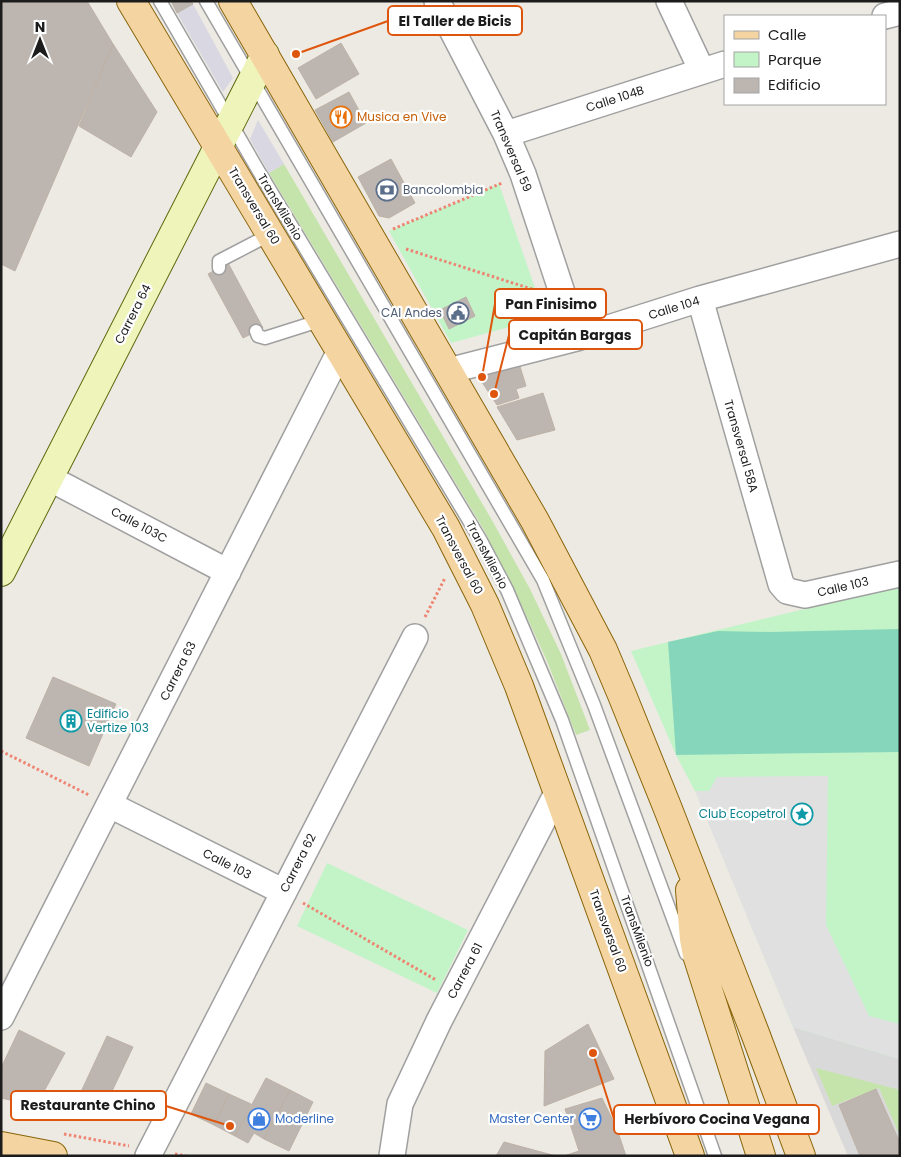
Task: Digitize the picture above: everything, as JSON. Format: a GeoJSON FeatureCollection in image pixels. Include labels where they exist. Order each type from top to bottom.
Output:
{"type":"FeatureCollection","features":[{"type":"Feature","properties":{"kind":"main road","name":"Transversal 60"},"geometry":{"type":"LineString","coordinates":[[130,1],[190,102],[219,146],[446,528],[485,605],[519,686],[686,1148]]}},
{"type":"Feature","properties":{"kind":"main road"},"geometry":{"type":"LineString","coordinates":[[233,1],[535,522],[603,650],[755,1033],[801,1156]]}},
{"type":"Feature","properties":{"kind":"main road"},"geometry":{"type":"LineString","coordinates":[[684,853],[688,873],[694,939],[702,986],[761,1156]]}},
{"type":"Feature","properties":{"kind":"main road"},"geometry":{"type":"LineString","coordinates":[[1,1146],[56,1144]]}},
{"type":"Feature","properties":{"kind":"street","name":"Transversal 59"},"geometry":{"type":"LineString","coordinates":[[437,1],[506,134],[523,174],[577,338]]}},
{"type":"Feature","properties":{"kind":"street"},"geometry":{"type":"LineString","coordinates":[[669,1],[713,68]]}},
{"type":"Feature","properties":{"kind":"street"},"geometry":{"type":"LineString","coordinates":[[886,16],[900,12]]}},
{"type":"Feature","properties":{"kind":"street","name":"Carrera 64"},"geometry":{"type":"LineString","coordinates":[[1,572],[265,55]]}},
{"type":"Feature","properties":{"kind":"street","name":"Calle 104B"},"geometry":{"type":"LineString","coordinates":[[506,134],[713,68]]}},
{"type":"Feature","properties":{"kind":"street","name":"Calle 104"},"geometry":{"type":"LineString","coordinates":[[448,371],[577,338],[700,300],[898,250]]}},
{"type":"Feature","properties":{"kind":"street","name":"Transversal 58A"},"geometry":{"type":"LineString","coordinates":[[700,300],[779,578],[781,584],[788,591]]}},
{"type":"Feature","properties":{"kind":"street","name":"Carrera 63"},"geometry":{"type":"LineString","coordinates":[[1,1017],[340,351]]}},
{"type":"Feature","properties":{"kind":"street","name":"Calle 103C"},"geometry":{"type":"LineString","coordinates":[[49,478],[228,572]]}},
{"type":"Feature","properties":{"kind":"street","name":"Calle 103"},"geometry":{"type":"LineString","coordinates":[[788,591],[805,595],[900,574]]}},
{"type":"Feature","properties":{"kind":"street","name":"Carrera 62"},"geometry":{"type":"LineString","coordinates":[[149,1153],[414,637]]}},
{"type":"Feature","properties":{"kind":"street","name":"Carrera 61"},"geometry":{"type":"LineString","coordinates":[[392,1156],[400,1104],[439,1021],[557,793]]}},
{"type":"Feature","properties":{"kind":"street","name":"Calle 103"},"geometry":{"type":"LineString","coordinates":[[110,805],[284,892]]}},
{"type":"Feature","properties":{"kind":"lane","name":"TransMilenio"},"geometry":{"type":"LineString","coordinates":[[160,1],[298,237],[480,539],[507,590],[562,720],[715,1156]]}},
{"type":"Feature","properties":{"kind":"lane"},"geometry":{"type":"LineString","coordinates":[[206,1],[543,580],[594,705],[702,986],[741,1125],[753,1156]]}},
{"type":"Feature","properties":{"kind":"lane"},"geometry":{"type":"LineString","coordinates":[[219,268],[219,261],[271,234]]}},
{"type":"Feature","properties":{"kind":"lane"},"geometry":{"type":"LineString","coordinates":[[256,331],[258,336],[265,338],[322,320]]}},
{"type":"Feature","properties":{"kind":"path"},"geometry":{"type":"LineString","coordinates":[[388,231],[523,174]]}},
{"type":"Feature","properties":{"kind":"path"},"geometry":{"type":"LineString","coordinates":[[403,248],[564,300]]}},
{"type":"Feature","properties":{"kind":"path"},"geometry":{"type":"LineString","coordinates":[[414,637],[449,571]]}},
{"type":"Feature","properties":{"kind":"path"},"geometry":{"type":"LineString","coordinates":[[1,751],[110,805]]}},
{"type":"Feature","properties":{"kind":"path"},"geometry":{"type":"LineString","coordinates":[[284,892],[439,982]]}},
{"type":"Feature","properties":{"kind":"path"},"geometry":{"type":"LineString","coordinates":[[56,1144],[186,1156]]}},
{"type":"Feature","properties":{"kind":"shaded area"},"geometry":{"type":"Polygon","coordinates":[[[193,4],[233,78],[223,92],[177,13],[193,4]]]}},
{"type":"Feature","properties":{"kind":"shaded area"},"geometry":{"type":"Polygon","coordinates":[[[258,120],[284,164],[269,173],[250,139],[258,120]]]}},
{"type":"Feature","properties":{"kind":"shaded area"},"geometry":{"type":"Polygon","coordinates":[[[828,776],[826,925],[869,1016],[900,1024],[900,1059],[793,1027],[695,791],[709,791],[717,777],[828,776]]]}},
{"type":"Feature","properties":{"kind":"shaded area"},"geometry":{"type":"Polygon","coordinates":[[[793,1027],[900,1059],[900,1156],[848,1156],[793,1027]]]}},
{"type":"Feature","properties":{"kind":"green space"},"geometry":{"type":"Polygon","coordinates":[[[284,164],[493,522],[530,589],[561,654],[590,730],[576,735],[547,661],[484,530],[269,173],[284,164]]]}},
{"type":"Feature","properties":{"kind":"green space"},"geometry":{"type":"Polygon","coordinates":[[[499,184],[545,317],[451,343],[389,231],[499,184]]]}},
{"type":"Feature","properties":{"kind":"green space","name":"Club Ecopetrol"},"geometry":{"type":"Polygon","coordinates":[[[900,586],[900,1059],[793,1027],[698,797],[676,755],[631,651],[900,586]]]}},
{"type":"Feature","properties":{"kind":"green space"},"geometry":{"type":"Polygon","coordinates":[[[900,629],[900,752],[676,755],[668,642],[718,631],[770,632],[900,629]]]}},
{"type":"Feature","properties":{"kind":"green space"},"geometry":{"type":"Polygon","coordinates":[[[327,863],[468,930],[437,993],[297,926],[327,863]]]}},
{"type":"Feature","properties":{"kind":"green space"},"geometry":{"type":"Polygon","coordinates":[[[816,1068],[900,1090],[900,1136],[879,1088],[832,1106],[816,1068]]]}},
{"type":"Feature","properties":{"kind":"building"},"geometry":{"type":"Polygon","coordinates":[[[1,1],[87,1],[113,44],[15,271],[1,264],[1,1]]]}},
{"type":"Feature","properties":{"kind":"building"},"geometry":{"type":"Polygon","coordinates":[[[171,1],[191,1],[193,4],[177,13],[171,1]]]}},
{"type":"Feature","properties":{"kind":"building"},"geometry":{"type":"Polygon","coordinates":[[[341,43],[359,74],[316,99],[298,68],[341,43]]]}},
{"type":"Feature","properties":{"kind":"building"},"geometry":{"type":"Polygon","coordinates":[[[113,44],[157,112],[131,157],[79,126],[113,44]]]}},
{"type":"Feature","properties":{"kind":"building","name":"Musica en Vive"},"geometry":{"type":"Polygon","coordinates":[[[349,92],[366,123],[333,142],[315,110],[349,92]]]}},
{"type":"Feature","properties":{"kind":"building","name":"Bancolombia"},"geometry":{"type":"Polygon","coordinates":[[[391,159],[415,203],[389,218],[379,216],[358,177],[391,159]]]}},
{"type":"Feature","properties":{"kind":"building"},"geometry":{"type":"Polygon","coordinates":[[[228,263],[263,328],[243,338],[208,274],[228,263]]]}},
{"type":"Feature","properties":{"kind":"building","name":"CAI Andes"},"geometry":{"type":"Polygon","coordinates":[[[466,297],[475,316],[449,329],[440,310],[466,297]]]}},
{"type":"Feature","properties":{"kind":"building"},"geometry":{"type":"Polygon","coordinates":[[[518,360],[526,386],[516,389],[519,398],[497,405],[476,373],[518,360]]]}},
{"type":"Feature","properties":{"kind":"building"},"geometry":{"type":"Polygon","coordinates":[[[543,393],[555,430],[517,440],[497,407],[543,393]]]}},
{"type":"Feature","properties":{"kind":"building","name":"Edificio Vertize 103"},"geometry":{"type":"Polygon","coordinates":[[[53,677],[116,704],[89,766],[26,738],[53,677]]]}},
{"type":"Feature","properties":{"kind":"building"},"geometry":{"type":"Polygon","coordinates":[[[588,1024],[614,1079],[544,1106],[545,1051],[588,1024]]]}},
{"type":"Feature","properties":{"kind":"building"},"geometry":{"type":"Polygon","coordinates":[[[19,1030],[65,1053],[36,1106],[1,1098],[1,1068],[19,1030]]]}},
{"type":"Feature","properties":{"kind":"building"},"geometry":{"type":"Polygon","coordinates":[[[107,1036],[133,1047],[105,1106],[80,1094],[107,1036]]]}},
{"type":"Feature","properties":{"kind":"building","name":"Moderline"},"geometry":{"type":"Polygon","coordinates":[[[266,1078],[290,1090],[264,1139],[254,1133],[248,1143],[235,1136],[266,1078]]]}},
{"type":"Feature","properties":{"kind":"building"},"geometry":{"type":"Polygon","coordinates":[[[206,1083],[229,1094],[214,1125],[191,1114],[206,1083]]]}},
{"type":"Feature","properties":{"kind":"building"},"geometry":{"type":"Polygon","coordinates":[[[876,1089],[900,1143],[900,1156],[860,1156],[839,1105],[876,1089]]]}},
{"type":"Feature","properties":{"kind":"building"},"geometry":{"type":"Polygon","coordinates":[[[290,1090],[313,1102],[289,1151],[264,1139],[290,1090]]]}},
{"type":"Feature","properties":{"kind":"building"},"geometry":{"type":"Polygon","coordinates":[[[229,1094],[251,1104],[235,1136],[214,1125],[229,1094]]]}},
{"type":"Feature","properties":{"kind":"building","name":"Master Center"},"geometry":{"type":"Polygon","coordinates":[[[602,1098],[617,1129],[626,1156],[564,1156],[579,1151],[565,1109],[602,1098]]]}},
{"type":"Feature","properties":{"kind":"building","name":"Master Center"},"geometry":{"type":"Polygon","coordinates":[[[504,1142],[556,1156],[496,1156],[504,1142]]]}},
{"type":"Feature","properties":{"kind":"place","name":"El Taller de Bicis"},"geometry":{"type":"Point","coordinates":[296,54]}},
{"type":"Feature","properties":{"kind":"place","name":"Musica en Vive"},"geometry":{"type":"Point","coordinates":[341,117]}},
{"type":"Feature","properties":{"kind":"place","name":"Bancolombia"},"geometry":{"type":"Point","coordinates":[387,190]}},
{"type":"Feature","properties":{"kind":"place","name":"CAI Andes"},"geometry":{"type":"Point","coordinates":[458,313]}},
{"type":"Feature","properties":{"kind":"place","name":"Pan Finisimo"},"geometry":{"type":"Point","coordinates":[482,377]}},
{"type":"Feature","properties":{"kind":"place","name":"Capitán Bargas"},"geometry":{"type":"Point","coordinates":[494,394]}},
{"type":"Feature","properties":{"kind":"place","name":"Edificio Vertize 103"},"geometry":{"type":"Point","coordinates":[71,721]}},
{"type":"Feature","properties":{"kind":"place","name":"Club Ecopetrol"},"geometry":{"type":"Point","coordinates":[802,814]}},
{"type":"Feature","properties":{"kind":"place","name":"Herbívoro Cocina Vegana"},"geometry":{"type":"Point","coordinates":[593,1053]}},
{"type":"Feature","properties":{"kind":"place","name":"Moderline"},"geometry":{"type":"Point","coordinates":[259,1119]}},
{"type":"Feature","properties":{"kind":"place","name":"Master Center"},"geometry":{"type":"Point","coordinates":[590,1119]}},
{"type":"Feature","properties":{"kind":"place","name":"Restaurante Chino"},"geometry":{"type":"Point","coordinates":[230,1126]}}]}
